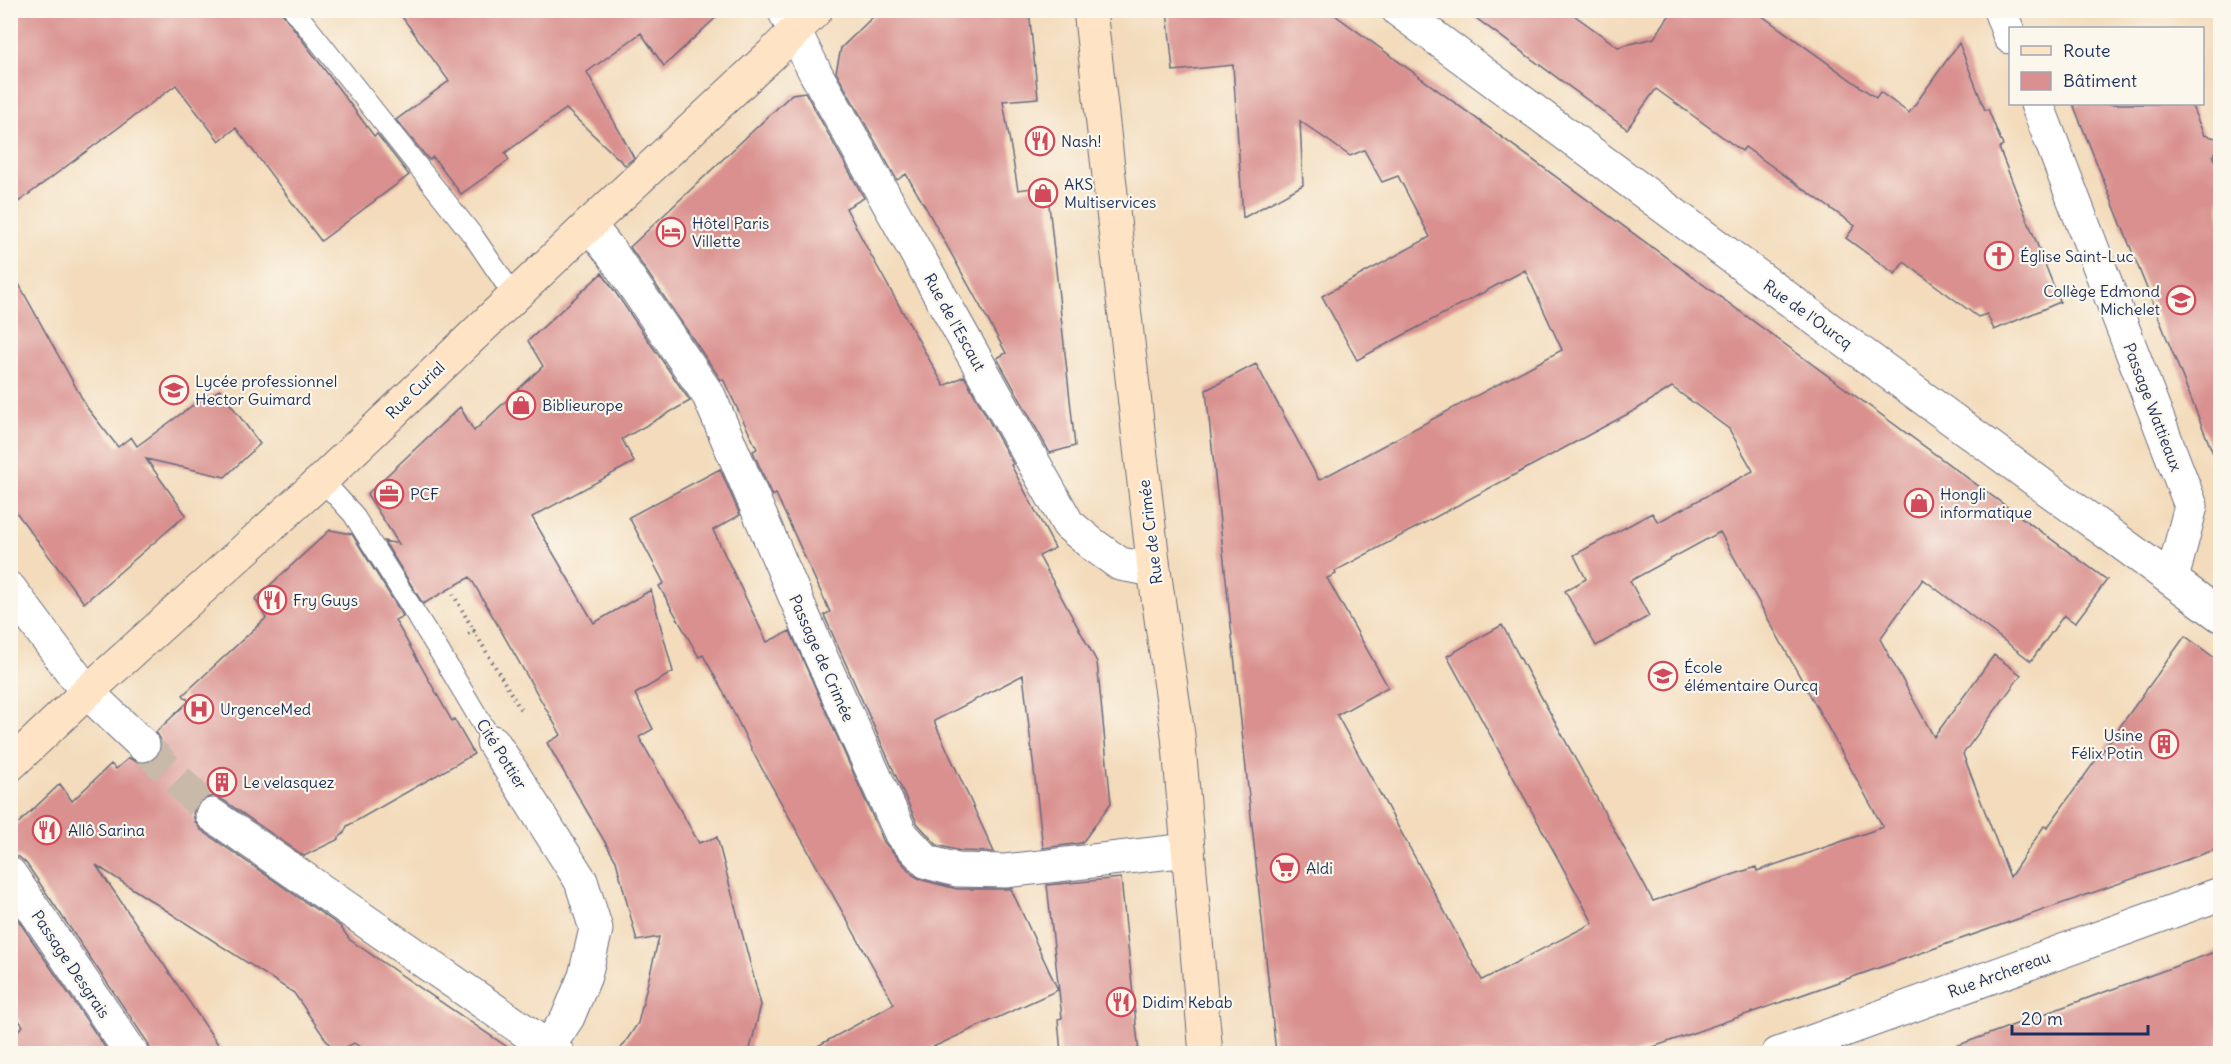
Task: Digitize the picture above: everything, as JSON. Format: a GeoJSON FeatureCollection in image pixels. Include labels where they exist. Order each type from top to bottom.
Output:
{"type":"FeatureCollection","features":[{"type":"Feature","properties":{"kind":"street","name":"Rue de Crimée"},"geometry":{"type":"LineString","coordinates":[[1090,10],[1154,570],[1178,735],[1206,1053]]}},
{"type":"Feature","properties":{"kind":"street","name":"Rue de l'Ourcq"},"geometry":{"type":"LineString","coordinates":[[1398,10],[2220,615]]}},
{"type":"Feature","properties":{"kind":"street"},"geometry":{"type":"LineString","coordinates":[[2000,10],[2009,33]]}},
{"type":"Feature","properties":{"kind":"street","name":"Rue Curial"},"geometry":{"type":"LineString","coordinates":[[10,765],[87,692],[322,480],[771,55],[798,17]]}},
{"type":"Feature","properties":{"kind":"street","name":"Rue de l'Escaut"},"geometry":{"type":"LineString","coordinates":[[798,17],[821,82],[1068,524],[1120,564],[1154,570]]}},
{"type":"Feature","properties":{"kind":"street","name":"Passage Wattieaux"},"geometry":{"type":"LineString","coordinates":[[2037,105],[2191,506],[2172,579]]}},
{"type":"Feature","properties":{"kind":"street","name":"Passage de Crimée"},"geometry":{"type":"LineString","coordinates":[[589,225],[613,255],[709,396],[821,657],[901,834],[927,862],[957,870],[1005,871],[1188,850]]}},
{"type":"Feature","properties":{"kind":"street"},"geometry":{"type":"LineString","coordinates":[[10,589],[87,692],[143,745]]}},
{"type":"Feature","properties":{"kind":"street","name":"Cité Pottier"},"geometry":{"type":"LineString","coordinates":[[212,815],[553,1050],[585,976],[596,929],[581,881],[493,742]]}},
{"type":"Feature","properties":{"kind":"street","name":"Passage Desgrais"},"geometry":{"type":"LineString","coordinates":[[10,874],[132,1053]]}},
{"type":"Feature","properties":{"kind":"street","name":"Rue Archereau"},"geometry":{"type":"LineString","coordinates":[[1778,1053],[2220,894]]}},
{"type":"Feature","properties":{"kind":"lane"},"geometry":{"type":"LineString","coordinates":[[294,10],[474,237],[514,296]]}},
{"type":"Feature","properties":{"kind":"lane","name":"Cité Pottier"},"geometry":{"type":"LineString","coordinates":[[322,480],[353,514],[493,742]]}},
{"type":"Feature","properties":{"kind":"path"},"geometry":{"type":"LineString","coordinates":[[453,594],[474,631]]}},
{"type":"Feature","properties":{"kind":"building"},"geometry":{"type":"Polygon","coordinates":[[[10,10],[280,10],[374,136],[377,134],[409,175],[321,241],[236,128],[219,141],[176,85],[10,208],[10,10]]]}},
{"type":"Feature","properties":{"kind":"building"},"geometry":{"type":"Polygon","coordinates":[[[397,10],[724,10],[664,66],[641,33],[587,72],[634,158],[625,165],[566,109],[505,153],[509,160],[461,194],[433,157],[429,160],[396,120],[449,81],[397,10]]]}},
{"type":"Feature","properties":{"kind":"building"},"geometry":{"type":"Polygon","coordinates":[[[880,10],[1029,10],[1038,98],[1003,101],[1018,190],[1047,186],[1075,446],[1050,453],[997,358],[1006,353],[926,208],[906,174],[897,180],[836,72],[841,48],[880,10]]]}},
{"type":"Feature","properties":{"kind":"building"},"geometry":{"type":"Polygon","coordinates":[[[1167,10],[1328,10],[2107,580],[2075,623],[2064,615],[2031,661],[1923,579],[1880,639],[1934,737],[1994,655],[2021,675],[1963,754],[2010,877],[2044,826],[2047,828],[2185,636],[2220,662],[2220,848],[1636,1053],[1276,1053],[1206,390],[1256,364],[1319,480],[1562,350],[1525,270],[1357,360],[1322,296],[1430,237],[1398,176],[1382,182],[1364,150],[1350,156],[1300,121],[1303,185],[1243,218],[1233,65],[1173,71],[1167,10]],[[1672,387],[1637,409],[1335,571],[1336,574],[1327,578],[1388,687],[1337,715],[1482,980],[1593,923],[1447,656],[1502,625],[1653,901],[1756,867],[1757,871],[1883,827],[1720,532],[1630,581],[1649,616],[1596,646],[1565,591],[1586,579],[1574,555],[1652,513],[1658,522],[1753,471],[1729,429],[1672,387]]]}},
{"type":"Feature","properties":{"kind":"building"},"geometry":{"type":"Polygon","coordinates":[[[1465,10],[1567,10],[1618,47],[1654,38],[1673,10],[1754,10],[1876,98],[1880,92],[1909,113],[1959,43],[1985,110],[1988,109],[2003,146],[1999,148],[2060,302],[1994,330],[1987,314],[1978,317],[1904,262],[1895,274],[1846,238],[1855,226],[1745,147],[1742,151],[1656,89],[1627,129],[1465,10]]]}},
{"type":"Feature","properties":{"kind":"building"},"geometry":{"type":"Polygon","coordinates":[[[805,92],[864,198],[846,208],[867,248],[944,386],[964,376],[1013,464],[1011,465],[1055,548],[1039,556],[1097,662],[1111,803],[1082,843],[1043,848],[1023,675],[934,721],[994,852],[960,851],[937,845],[917,823],[824,615],[830,612],[776,494],[772,496],[753,451],[757,449],[723,379],[721,380],[630,247],[792,94],[805,92]]]}},
{"type":"Feature","properties":{"kind":"building","name":"Collège Edmond Michelet"},"geometry":{"type":"Polygon","coordinates":[[[2073,105],[2191,105],[2204,135],[2220,139],[2213,156],[2220,175],[2220,466],[2218,466],[2073,105]]]}},
{"type":"Feature","properties":{"kind":"building"},"geometry":{"type":"Polygon","coordinates":[[[10,268],[88,409],[118,447],[131,437],[137,446],[196,403],[220,390],[260,444],[225,477],[146,459],[186,515],[84,603],[10,504],[10,268]]]}},
{"type":"Feature","properties":{"kind":"building"},"geometry":{"type":"Polygon","coordinates":[[[602,273],[690,401],[622,439],[634,462],[532,517],[594,623],[651,590],[673,672],[635,694],[653,729],[639,737],[699,843],[717,837],[761,1005],[749,1053],[618,1053],[638,1023],[659,937],[637,941],[616,861],[547,743],[561,735],[470,577],[423,604],[384,541],[399,544],[367,494],[460,407],[474,431],[543,366],[528,341],[602,273]]]}},
{"type":"Feature","properties":{"kind":"building"},"geometry":{"type":"Polygon","coordinates":[[[720,469],[740,515],[713,530],[767,642],[790,631],[884,842],[913,875],[922,880],[957,889],[1011,889],[1058,990],[920,1053],[805,1053],[894,1004],[756,758],[703,655],[699,657],[659,586],[664,583],[629,517],[720,469]]]}},
{"type":"Feature","properties":{"kind":"building"},"geometry":{"type":"Polygon","coordinates":[[[330,530],[352,534],[403,616],[395,620],[452,721],[454,719],[474,754],[347,826],[337,840],[304,856],[214,796],[205,798],[197,804],[193,813],[195,822],[201,830],[340,926],[350,940],[516,1053],[369,1053],[354,1043],[335,1053],[294,993],[96,865],[224,1053],[151,1053],[148,1043],[26,863],[19,857],[10,856],[10,831],[60,784],[72,801],[111,764],[116,769],[129,758],[139,763],[149,763],[156,758],[161,749],[161,740],[156,732],[189,701],[183,695],[266,618],[255,599],[330,530]]]}},
{"type":"Feature","properties":{"kind":"building"},"geometry":{"type":"Polygon","coordinates":[[[1121,878],[1139,1053],[1061,1053],[1058,1019],[1062,1018],[1047,885],[1121,878]]]}},
{"type":"Feature","properties":{"kind":"building"},"geometry":{"type":"Polygon","coordinates":[[[10,908],[109,1053],[10,1053],[10,1038],[23,1026],[10,1008],[10,908]]]}},
{"type":"Feature","properties":{"kind":"building"},"geometry":{"type":"Polygon","coordinates":[[[2220,950],[2220,1053],[1945,1053],[1945,1050],[2220,950]]]}},
{"type":"Feature","properties":{"kind":"tunnel"},"geometry":{"type":"LineString","coordinates":[[143,745],[212,815]]}},
{"type":"Feature","properties":{"kind":"place","name":"Nash!"},"geometry":{"type":"Point","coordinates":[1040,141]}},
{"type":"Feature","properties":{"kind":"place","name":"AKS Multiservices"},"geometry":{"type":"Point","coordinates":[1043,193]}},
{"type":"Feature","properties":{"kind":"place","name":"Hôtel Paris Villette"},"geometry":{"type":"Point","coordinates":[671,232]}},
{"type":"Feature","properties":{"kind":"place","name":"Église Saint-Luc"},"geometry":{"type":"Point","coordinates":[1999,256]}},
{"type":"Feature","properties":{"kind":"place","name":"Collège Edmond Michelet"},"geometry":{"type":"Point","coordinates":[2181,300]}},
{"type":"Feature","properties":{"kind":"place","name":"Lycée professionnel Hector Guimard"},"geometry":{"type":"Point","coordinates":[174,390]}},
{"type":"Feature","properties":{"kind":"place","name":"Biblieurope"},"geometry":{"type":"Point","coordinates":[521,405]}},
{"type":"Feature","properties":{"kind":"place","name":"PCF"},"geometry":{"type":"Point","coordinates":[389,494]}},
{"type":"Feature","properties":{"kind":"place","name":"Hongli informatique"},"geometry":{"type":"Point","coordinates":[1919,503]}},
{"type":"Feature","properties":{"kind":"place","name":"Fry Guys"},"geometry":{"type":"Point","coordinates":[272,600]}},
{"type":"Feature","properties":{"kind":"place","name":"École élémentaire Ourcq"},"geometry":{"type":"Point","coordinates":[1663,676]}},
{"type":"Feature","properties":{"kind":"place","name":"UrgenceMed"},"geometry":{"type":"Point","coordinates":[199,709]}},
{"type":"Feature","properties":{"kind":"place","name":"Usine Félix Potin"},"geometry":{"type":"Point","coordinates":[2164,744]}},
{"type":"Feature","properties":{"kind":"place","name":"Le velasquez"},"geometry":{"type":"Point","coordinates":[222,782]}},
{"type":"Feature","properties":{"kind":"place","name":"Allô Sarina"},"geometry":{"type":"Point","coordinates":[47,830]}},
{"type":"Feature","properties":{"kind":"place","name":"Aldi"},"geometry":{"type":"Point","coordinates":[1285,868]}},
{"type":"Feature","properties":{"kind":"place","name":"Didim Kebab"},"geometry":{"type":"Point","coordinates":[1121,1002]}}]}
